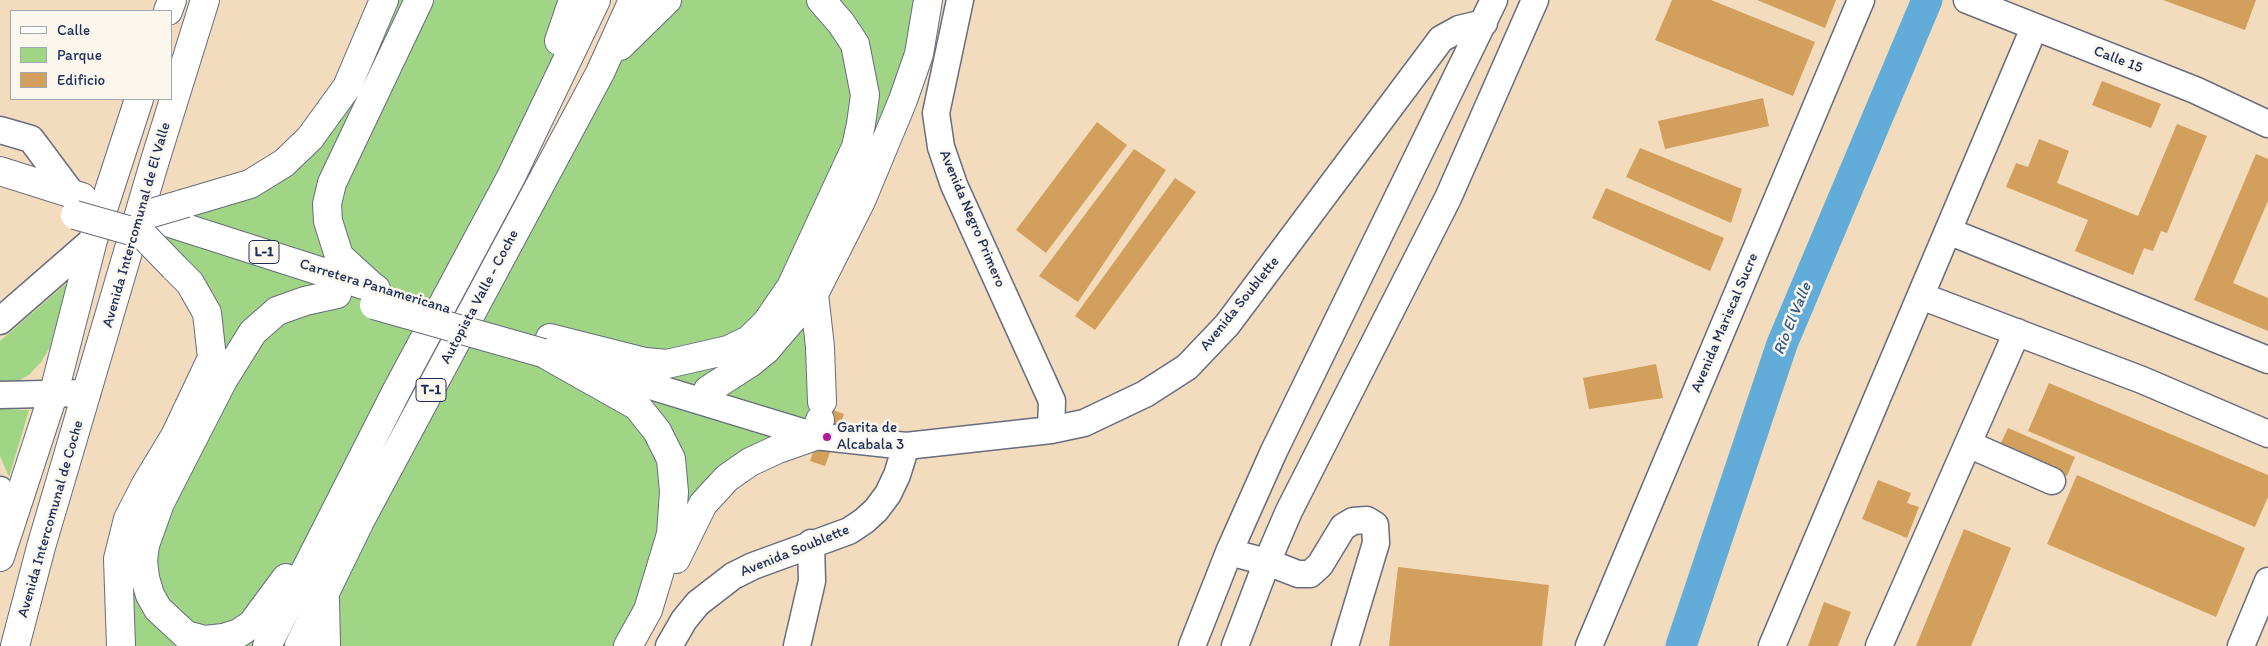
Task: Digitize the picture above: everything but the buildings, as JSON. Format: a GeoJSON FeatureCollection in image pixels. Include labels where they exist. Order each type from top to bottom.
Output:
{"type":"FeatureCollection","features":[{"type":"Feature","properties":{"kind":"main road","name":"Avenida Intercomunal de El Valle"},"geometry":{"type":"LineString","coordinates":[[174,89],[205,0]]}},
{"type":"Feature","properties":{"kind":"main road"},"geometry":{"type":"LineString","coordinates":[[121,646],[118,559],[128,519],[146,484],[175,436],[212,358],[207,313],[190,283],[174,267],[144,225],[186,203],[250,184],[284,163],[310,138],[347,86],[384,0]]}},
{"type":"Feature","properties":{"kind":"main road"},"geometry":{"type":"LineString","coordinates":[[376,295],[338,256],[328,221],[327,204],[332,183],[419,0]]}},
{"type":"Feature","properties":{"kind":"main road"},"geometry":{"type":"LineString","coordinates":[[510,177],[573,0]]}},
{"type":"Feature","properties":{"kind":"main road","name":"Autopista Valle - Coche"},"geometry":{"type":"LineString","coordinates":[[267,646],[329,521],[510,177],[596,0]]}},
{"type":"Feature","properties":{"kind":"main road","name":"Autopista Valle - Coche"},"geometry":{"type":"LineString","coordinates":[[299,646],[360,521],[600,73],[633,0]]}},
{"type":"Feature","properties":{"kind":"main road"},"geometry":{"type":"LineString","coordinates":[[600,73],[627,38],[667,0]]}},
{"type":"Feature","properties":{"kind":"main road"},"geometry":{"type":"LineString","coordinates":[[546,346],[667,364],[728,350],[748,340],[767,322],[791,286],[856,147],[861,124],[865,95],[855,44],[841,23],[821,0]]}},
{"type":"Feature","properties":{"kind":"main road"},"geometry":{"type":"LineString","coordinates":[[708,390],[750,363],[766,350],[814,294],[861,201],[903,100],[919,54],[928,0]]}},
{"type":"Feature","properties":{"kind":"main road"},"geometry":{"type":"LineString","coordinates":[[2,552],[54,392],[93,240],[139,100]]}},
{"type":"Feature","properties":{"kind":"main road","name":"Avenida Intercomunal de El Valle"},"geometry":{"type":"LineString","coordinates":[[87,393],[171,100]]}},
{"type":"Feature","properties":{"kind":"main road","name":"Carretera Panamericana"},"geometry":{"type":"LineString","coordinates":[[0,171],[74,204]]}},
{"type":"Feature","properties":{"kind":"main road","name":"Carretera Panamericana"},"geometry":{"type":"LineString","coordinates":[[0,191],[74,204],[546,346]]}},
{"type":"Feature","properties":{"kind":"main road","name":"Carretera Panamericana"},"geometry":{"type":"LineString","coordinates":[[144,225],[337,294],[376,295]]}},
{"type":"Feature","properties":{"kind":"main road"},"geometry":{"type":"LineString","coordinates":[[329,521],[252,624],[239,633],[223,638],[205,640],[186,635],[158,609],[150,595],[144,578],[143,562],[145,545],[160,503],[223,380],[252,332],[277,311],[305,301],[337,294]]}},
{"type":"Feature","properties":{"kind":"main road"},"geometry":{"type":"LineString","coordinates":[[635,646],[660,597],[684,539],[703,504],[732,474],[778,449],[819,419],[820,347],[814,294]]}},
{"type":"Feature","properties":{"kind":"main road"},"geometry":{"type":"LineString","coordinates":[[546,346],[637,406],[657,432],[671,459],[674,492],[671,534],[648,610],[628,646]]}},
{"type":"Feature","properties":{"kind":"main road","name":"Avenida Intercomunal de Coche"},"geometry":{"type":"LineString","coordinates":[[14,646],[41,547],[87,393]]}},
{"type":"Feature","properties":{"kind":"main road"},"geometry":{"type":"LineString","coordinates":[[325,596],[326,646]]}},
{"type":"Feature","properties":{"kind":"street","name":"Avenida Negro Primero"},"geometry":{"type":"LineString","coordinates":[[960,0],[936,113],[941,147],[954,185],[1052,401],[1051,430]]}},
{"type":"Feature","properties":{"kind":"street"},"geometry":{"type":"LineString","coordinates":[[1235,646],[1267,562],[1289,512],[1448,198],[1534,0]]}},
{"type":"Feature","properties":{"kind":"street","name":"Avenida Mariscal Sucre"},"geometry":{"type":"LineString","coordinates":[[1589,646],[1861,0]]}},
{"type":"Feature","properties":{"kind":"street","name":"Calle 15"},"geometry":{"type":"LineString","coordinates":[[1967,0],[2195,90],[2268,124]]}},
{"type":"Feature","properties":{"kind":"street","name":"Avenida Soublette"},"geometry":{"type":"LineString","coordinates":[[819,419],[880,443],[906,446],[1051,430],[1084,423],[1145,394],[1187,367],[1227,325],[1441,39],[1489,12]]}},
{"type":"Feature","properties":{"kind":"street","name":"Avenida Soublette"},"geometry":{"type":"LineString","coordinates":[[1192,646],[1229,552],[1274,452],[1489,12]]}},
{"type":"Feature","properties":{"kind":"street"},"geometry":{"type":"LineString","coordinates":[[1772,646],[2034,28]]}},
{"type":"Feature","properties":{"kind":"street"},"geometry":{"type":"LineString","coordinates":[[0,130],[31,139],[74,204]]}},
{"type":"Feature","properties":{"kind":"street"},"geometry":{"type":"LineString","coordinates":[[1948,231],[2268,360]]}},
{"type":"Feature","properties":{"kind":"street"},"geometry":{"type":"LineString","coordinates":[[0,321],[93,240]]}},
{"type":"Feature","properties":{"kind":"street"},"geometry":{"type":"LineString","coordinates":[[1921,296],[2142,380],[2268,434]]}},
{"type":"Feature","properties":{"kind":"street"},"geometry":{"type":"LineString","coordinates":[[1879,646],[2017,332]]}},
{"type":"Feature","properties":{"kind":"street","name":"L-1"},"geometry":{"type":"LineString","coordinates":[[546,346],[819,419]]}},
{"type":"Feature","properties":{"kind":"street","name":"L-1"},"geometry":{"type":"LineString","coordinates":[[546,346],[819,419]]}},
{"type":"Feature","properties":{"kind":"street"},"geometry":{"type":"LineString","coordinates":[[0,395],[54,392],[87,393]]}},
{"type":"Feature","properties":{"kind":"street"},"geometry":{"type":"LineString","coordinates":[[1968,444],[2052,481]]}},
{"type":"Feature","properties":{"kind":"street","name":"Avenida Soublette"},"geometry":{"type":"LineString","coordinates":[[669,646],[684,620],[698,603],[733,576],[753,566],[812,543],[849,531],[876,510],[897,475],[906,446]]}},
{"type":"Feature","properties":{"kind":"street"},"geometry":{"type":"LineString","coordinates":[[0,490],[2,552]]}},
{"type":"Feature","properties":{"kind":"street"},"geometry":{"type":"LineString","coordinates":[[1229,552],[1267,562],[1298,574],[1310,574],[1320,566],[1343,527],[1353,521],[1367,520],[1375,525],[1376,544],[1345,646]]}},
{"type":"Feature","properties":{"kind":"street"},"geometry":{"type":"LineString","coordinates":[[797,646],[812,581],[812,543]]}},
{"type":"Feature","properties":{"kind":"street"},"geometry":{"type":"LineString","coordinates":[[2241,646],[2268,581]]}},
{"type":"Feature","properties":{"kind":"green space"},"geometry":{"type":"Polygon","coordinates":[[[384,0],[596,0],[267,646],[121,646],[128,519],[200,386],[207,313],[142,234],[250,184],[310,138],[384,0]]]}},
{"type":"Feature","properties":{"kind":"green space"},"geometry":{"type":"Polygon","coordinates":[[[633,0],[928,0],[814,294],[820,420],[703,504],[635,646],[299,646],[633,0]]]}},
{"type":"Feature","properties":{"kind":"green space"},"geometry":{"type":"Polygon","coordinates":[[[67,283],[50,347],[41,362],[29,375],[14,383],[0,386],[0,341],[67,283]]]}},
{"type":"Feature","properties":{"kind":"green space"},"geometry":{"type":"Polygon","coordinates":[[[0,409],[29,410],[9,477],[0,456],[0,409]]]}},
{"type":"Feature","properties":{"kind":"waterway","name":"Río El Valle"},"geometry":{"type":"LineString","coordinates":[[1681,646],[1782,344],[1927,0]]}},
{"type":"Feature","properties":{"kind":"place","name":"Garita de Alcabala 3"},"geometry":{"type":"Point","coordinates":[827,437]}}]}
